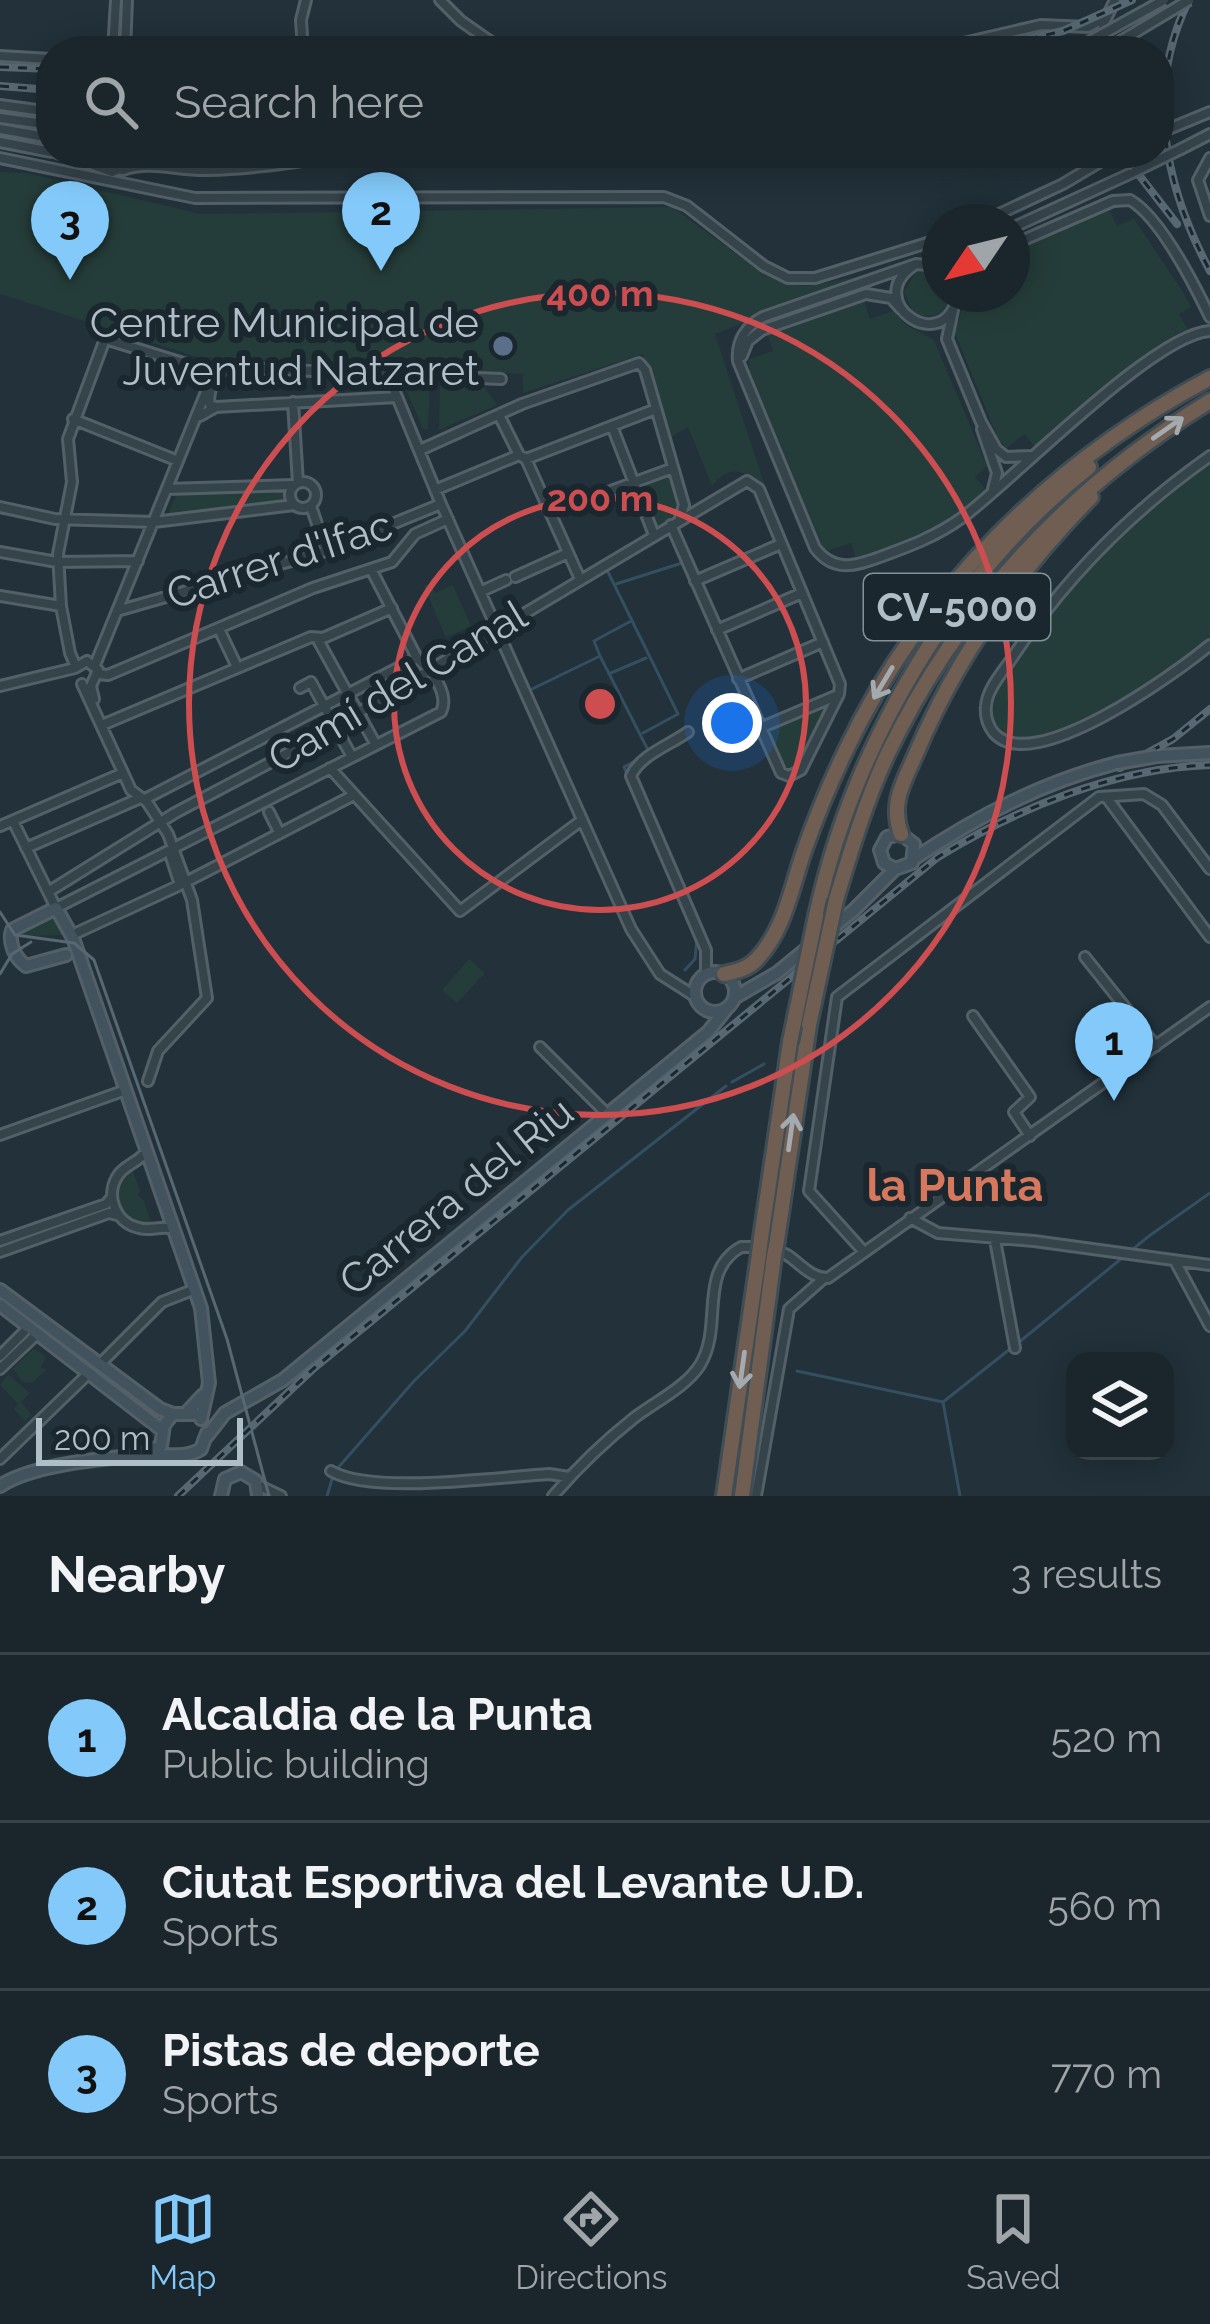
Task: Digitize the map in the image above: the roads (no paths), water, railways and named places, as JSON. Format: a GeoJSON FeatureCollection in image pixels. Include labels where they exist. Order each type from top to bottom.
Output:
{"type":"FeatureCollection","features":[{"type":"Feature","properties":{"kind":"highway","name":"CV-5000"},"geometry":{"type":"LineString","coordinates":[[742,1496],[790,1042],[815,916],[849,808],[897,701],[961,601],[1040,510],[1076,477],[1210,379]]}},
{"type":"Feature","properties":{"kind":"highway"},"geometry":{"type":"LineString","coordinates":[[728,977],[750,965],[777,929],[846,749],[896,662],[941,598],[985,548],[1069,471],[1144,416],[1210,379]]}},
{"type":"Feature","properties":{"kind":"highway","name":"CV-5000"},"geometry":{"type":"LineString","coordinates":[[724,1496],[836,899],[887,755],[941,658],[1010,566],[1088,488],[1210,401]]}},
{"type":"Feature","properties":{"kind":"highway"},"geometry":{"type":"LineString","coordinates":[[906,837],[894,815],[897,800],[932,714],[961,662],[1005,595],[1127,458]]}},
{"type":"Feature","properties":{"kind":"street"},"geometry":{"type":"LineString","coordinates":[[114,36],[116,0]]}},
{"type":"Feature","properties":{"kind":"street"},"geometry":{"type":"LineString","coordinates":[[126,36],[128,0]]}},
{"type":"Feature","properties":{"kind":"street"},"geometry":{"type":"LineString","coordinates":[[302,36],[306,0]]}},
{"type":"Feature","properties":{"kind":"street"},"geometry":{"type":"LineString","coordinates":[[440,0],[482,36]]}},
{"type":"Feature","properties":{"kind":"street"},"geometry":{"type":"LineString","coordinates":[[992,36],[1058,24],[1095,25],[1115,0]]}},
{"type":"Feature","properties":{"kind":"street"},"geometry":{"type":"LineString","coordinates":[[1099,36],[1164,0]]}},
{"type":"Feature","properties":{"kind":"street"},"geometry":{"type":"LineString","coordinates":[[1130,36],[1189,0]]}},
{"type":"Feature","properties":{"kind":"street"},"geometry":{"type":"LineString","coordinates":[[1105,18],[1106,36]]}},
{"type":"Feature","properties":{"kind":"street"},"geometry":{"type":"LineString","coordinates":[[1076,26],[1088,36]]}},
{"type":"Feature","properties":{"kind":"street"},"geometry":{"type":"LineString","coordinates":[[0,56],[36,58]]}},
{"type":"Feature","properties":{"kind":"street"},"geometry":{"type":"LineString","coordinates":[[0,105],[36,110]]}},
{"type":"Feature","properties":{"kind":"street"},"geometry":{"type":"LineString","coordinates":[[1174,128],[1210,112]]}},
{"type":"Feature","properties":{"kind":"street"},"geometry":{"type":"LineString","coordinates":[[0,118],[36,123]]}},
{"type":"Feature","properties":{"kind":"street"},"geometry":{"type":"LineString","coordinates":[[0,129],[36,135]]}},
{"type":"Feature","properties":{"kind":"street"},"geometry":{"type":"LineString","coordinates":[[1174,152],[1210,134]]}},
{"type":"Feature","properties":{"kind":"street"},"geometry":{"type":"LineString","coordinates":[[0,142],[36,149]]}},
{"type":"Feature","properties":{"kind":"street"},"geometry":{"type":"LineString","coordinates":[[0,158],[36,165]]}},
{"type":"Feature","properties":{"kind":"street"},"geometry":{"type":"LineString","coordinates":[[1210,158],[1198,180],[1210,216]]}},
{"type":"Feature","properties":{"kind":"street"},"geometry":{"type":"LineString","coordinates":[[49,168],[195,198],[664,197],[692,209],[770,271],[801,280],[922,244]]}},
{"type":"Feature","properties":{"kind":"street"},"geometry":{"type":"LineString","coordinates":[[98,168],[131,168]]}},
{"type":"Feature","properties":{"kind":"street"},"geometry":{"type":"LineString","coordinates":[[1021,204],[1090,168]]}},
{"type":"Feature","properties":{"kind":"street"},"geometry":{"type":"LineString","coordinates":[[1030,220],[1142,168]]}},
{"type":"Feature","properties":{"kind":"street"},"geometry":{"type":"LineString","coordinates":[[1030,237],[1112,201],[1130,200],[1146,213],[1210,317]]}},
{"type":"Feature","properties":{"kind":"street"},"geometry":{"type":"LineString","coordinates":[[901,309],[898,283],[921,263]]}},
{"type":"Feature","properties":{"kind":"street"},"geometry":{"type":"LineString","coordinates":[[921,263],[753,322],[742,337],[737,354],[746,381],[815,548],[832,564],[859,565],[930,538],[989,495],[1117,386],[1191,335],[1210,331]]}},
{"type":"Feature","properties":{"kind":"street"},"geometry":{"type":"LineString","coordinates":[[746,381],[742,352],[762,330],[873,293],[891,298],[907,317],[946,339],[997,473],[989,495]]}},
{"type":"Feature","properties":{"kind":"street"},"geometry":{"type":"LineString","coordinates":[[1191,335],[1202,315],[1202,299]]}},
{"type":"Feature","properties":{"kind":"street"},"geometry":{"type":"LineString","coordinates":[[925,324],[941,321],[951,312]]}},
{"type":"Feature","properties":{"kind":"street"},"geometry":{"type":"LineString","coordinates":[[946,339],[953,312]]}},
{"type":"Feature","properties":{"kind":"street"},"geometry":{"type":"LineString","coordinates":[[87,684],[209,381],[194,366],[105,339],[68,439],[72,482],[57,562],[62,607],[76,678],[87,684],[123,773],[162,821],[192,900],[207,998],[158,1051],[148,1081]]}},
{"type":"Feature","properties":{"kind":"street"},"geometry":{"type":"LineString","coordinates":[[420,449],[639,362],[684,505],[674,524],[695,581],[777,767],[789,776],[802,770],[840,684],[782,544],[695,581]]}},
{"type":"Feature","properties":{"kind":"street"},"geometry":{"type":"LineString","coordinates":[[194,366],[501,379]]}},
{"type":"Feature","properties":{"kind":"street"},"geometry":{"type":"LineString","coordinates":[[216,407],[209,404],[209,398],[218,374],[228,368]]}},
{"type":"Feature","properties":{"kind":"street"},"geometry":{"type":"LineString","coordinates":[[388,375],[632,928],[655,968],[713,1012],[731,1003],[728,977]]}},
{"type":"Feature","properties":{"kind":"street"},"geometry":{"type":"LineString","coordinates":[[195,422],[216,407],[397,397]]}},
{"type":"Feature","properties":{"kind":"street"},"geometry":{"type":"LineString","coordinates":[[293,402],[294,505]]}},
{"type":"Feature","properties":{"kind":"street"},"geometry":{"type":"LineString","coordinates":[[435,490],[656,409]]}},
{"type":"Feature","properties":{"kind":"street"},"geometry":{"type":"LineString","coordinates":[[499,415],[580,578]]}},
{"type":"Feature","properties":{"kind":"street"},"geometry":{"type":"LineString","coordinates":[[74,418],[178,460]]}},
{"type":"Feature","properties":{"kind":"street"},"geometry":{"type":"LineString","coordinates":[[981,422],[1006,457],[1022,459],[1038,452]]}},
{"type":"Feature","properties":{"kind":"street"},"geometry":{"type":"LineString","coordinates":[[612,426],[654,535]]}},
{"type":"Feature","properties":{"kind":"street"},"geometry":{"type":"LineString","coordinates":[[990,454],[1006,468],[1021,467]]}},
{"type":"Feature","properties":{"kind":"street"},"geometry":{"type":"LineString","coordinates":[[1210,456],[1121,528],[1048,607],[989,693],[989,724],[1012,744],[1028,745],[1054,737],[1142,695],[1210,645]]}},
{"type":"Feature","properties":{"kind":"street"},"geometry":{"type":"LineString","coordinates":[[550,513],[673,467]]}},
{"type":"Feature","properties":{"kind":"street","name":"Camí del Canal"},"geometry":{"type":"LineString","coordinates":[[48,892],[747,481],[759,489],[782,544]]}},
{"type":"Feature","properties":{"kind":"street"},"geometry":{"type":"LineString","coordinates":[[166,489],[314,487],[311,506],[326,551]]}},
{"type":"Feature","properties":{"kind":"street","name":"Carrer d'Ifac"},"geometry":{"type":"LineString","coordinates":[[117,611],[326,551],[441,504]]}},
{"type":"Feature","properties":{"kind":"street"},"geometry":{"type":"LineString","coordinates":[[0,507],[63,519],[154,522],[311,506]]}},
{"type":"Feature","properties":{"kind":"street"},"geometry":{"type":"LineString","coordinates":[[0,686],[84,662],[108,675],[400,557],[415,534],[448,519]]}},
{"type":"Feature","properties":{"kind":"street"},"geometry":{"type":"LineString","coordinates":[[482,591],[568,553]]}},
{"type":"Feature","properties":{"kind":"street"},"geometry":{"type":"LineString","coordinates":[[3,554],[57,562],[138,562]]}},
{"type":"Feature","properties":{"kind":"street"},"geometry":{"type":"LineString","coordinates":[[0,938],[15,927],[58,913],[445,708],[429,668],[417,658],[371,569]]}},
{"type":"Feature","properties":{"kind":"street"},"geometry":{"type":"LineString","coordinates":[[717,630],[802,593]]}},
{"type":"Feature","properties":{"kind":"street"},"geometry":{"type":"LineString","coordinates":[[0,596],[62,607]]}},
{"type":"Feature","properties":{"kind":"street"},"geometry":{"type":"LineString","coordinates":[[102,724],[392,608]]}},
{"type":"Feature","properties":{"kind":"street"},"geometry":{"type":"LineString","coordinates":[[219,629],[237,667]]}},
{"type":"Feature","properties":{"kind":"street"},"geometry":{"type":"LineString","coordinates":[[317,638],[376,745]]}},
{"type":"Feature","properties":{"kind":"street"},"geometry":{"type":"LineString","coordinates":[[738,679],[823,642]]}},
{"type":"Feature","properties":{"kind":"street"},"geometry":{"type":"LineString","coordinates":[[26,848],[142,799],[417,658]]}},
{"type":"Feature","properties":{"kind":"street"},"geometry":{"type":"LineString","coordinates":[[300,688],[311,682],[352,757]]}},
{"type":"Feature","properties":{"kind":"street"},"geometry":{"type":"LineString","coordinates":[[760,728],[839,694]]}},
{"type":"Feature","properties":{"kind":"street"},"geometry":{"type":"LineString","coordinates":[[688,732],[657,749],[631,776],[706,950],[699,1002],[706,1025],[696,1041]]}},
{"type":"Feature","properties":{"kind":"street"},"geometry":{"type":"LineString","coordinates":[[964,826],[904,868],[895,869],[882,860],[883,841],[926,840],[1054,782],[1117,763],[1206,752]]}},
{"type":"Feature","properties":{"kind":"street"},"geometry":{"type":"LineString","coordinates":[[330,768],[460,911],[583,820]]}},
{"type":"Feature","properties":{"kind":"street"},"geometry":{"type":"LineString","coordinates":[[0,826],[123,773]]}},
{"type":"Feature","properties":{"kind":"street"},"geometry":{"type":"LineString","coordinates":[[864,1252],[809,1191],[837,997],[941,914],[1106,796],[1144,794],[1162,805],[1210,868]]}},
{"type":"Feature","properties":{"kind":"street"},"geometry":{"type":"LineString","coordinates":[[72,935],[183,884],[352,796]]}},
{"type":"Feature","properties":{"kind":"street"},"geometry":{"type":"LineString","coordinates":[[1106,796],[1210,937]]}},
{"type":"Feature","properties":{"kind":"street"},"geometry":{"type":"LineString","coordinates":[[269,812],[280,832]]}},
{"type":"Feature","properties":{"kind":"street"},"geometry":{"type":"LineString","coordinates":[[14,820],[70,942],[66,955]]}},
{"type":"Feature","properties":{"kind":"street"},"geometry":{"type":"LineString","coordinates":[[906,837],[916,849],[914,859]]}},
{"type":"Feature","properties":{"kind":"street","name":"Carrera del Riu"},"geometry":{"type":"LineString","coordinates":[[870,893],[882,860]]}},
{"type":"Feature","properties":{"kind":"street","name":"Carrera del Riu"},"geometry":{"type":"LineString","coordinates":[[207,1436],[224,1413],[297,1369],[696,1041],[731,1003],[793,960],[895,869]]}},
{"type":"Feature","properties":{"kind":"street"},"geometry":{"type":"LineString","coordinates":[[0,1486],[31,1472],[137,1456],[195,1454],[207,1436],[201,1419],[209,1383],[201,1308],[72,935],[58,913]]}},
{"type":"Feature","properties":{"kind":"street"},"geometry":{"type":"LineString","coordinates":[[15,927],[10,940],[16,956]]}},
{"type":"Feature","properties":{"kind":"street"},"geometry":{"type":"LineString","coordinates":[[0,948],[8,948],[30,966],[66,955]]}},
{"type":"Feature","properties":{"kind":"street"},"geometry":{"type":"LineString","coordinates":[[0,1305],[160,1409],[188,1412],[204,1392],[199,1327],[190,1291],[75,963],[66,955]]}},
{"type":"Feature","properties":{"kind":"street"},"geometry":{"type":"LineString","coordinates":[[1085,957],[1156,1046]]}},
{"type":"Feature","properties":{"kind":"street"},"geometry":{"type":"LineString","coordinates":[[682,985],[703,977],[758,984]]}},
{"type":"Feature","properties":{"kind":"street"},"geometry":{"type":"LineString","coordinates":[[756,1496],[789,1309],[823,1279],[1210,1006]]}},
{"type":"Feature","properties":{"kind":"street"},"geometry":{"type":"LineString","coordinates":[[973,1016],[1030,1097],[1014,1112],[1030,1136]]}},
{"type":"Feature","properties":{"kind":"street"},"geometry":{"type":"LineString","coordinates":[[540,1047],[608,1114]]}},
{"type":"Feature","properties":{"kind":"street"},"geometry":{"type":"LineString","coordinates":[[0,1135],[120,1092]]}},
{"type":"Feature","properties":{"kind":"street"},"geometry":{"type":"LineString","coordinates":[[0,1241],[106,1204],[120,1172],[142,1156]]}},
{"type":"Feature","properties":{"kind":"street"},"geometry":{"type":"LineString","coordinates":[[112,1196],[118,1216]]}},
{"type":"Feature","properties":{"kind":"street"},"geometry":{"type":"LineString","coordinates":[[0,1252],[109,1213],[135,1227],[168,1228]]}},
{"type":"Feature","properties":{"kind":"street"},"geometry":{"type":"LineString","coordinates":[[910,1218],[930,1232],[1210,1265]]}},
{"type":"Feature","properties":{"kind":"street"},"geometry":{"type":"LineString","coordinates":[[995,1240],[1014,1346]]}},
{"type":"Feature","properties":{"kind":"street"},"geometry":{"type":"LineString","coordinates":[[553,1496],[631,1421],[699,1367],[712,1325],[715,1278],[728,1255],[741,1247],[782,1251],[823,1279]]}},
{"type":"Feature","properties":{"kind":"street"},"geometry":{"type":"LineString","coordinates":[[1176,1263],[1210,1326]]}},
{"type":"Feature","properties":{"kind":"street"},"geometry":{"type":"LineString","coordinates":[[0,1289],[95,1368],[163,1435],[174,1454]]}},
{"type":"Feature","properties":{"kind":"street"},"geometry":{"type":"LineString","coordinates":[[0,1460],[163,1302],[190,1291]]}},
{"type":"Feature","properties":{"kind":"street"},"geometry":{"type":"LineString","coordinates":[[0,1356],[34,1330]]}},
{"type":"Feature","properties":{"kind":"street"},"geometry":{"type":"LineString","coordinates":[[0,1370],[34,1330]]}},
{"type":"Feature","properties":{"kind":"street"},"geometry":{"type":"LineString","coordinates":[[209,1383],[217,1399],[237,1400]]}},
{"type":"Feature","properties":{"kind":"street","name":"Carrera del Riu"},"geometry":{"type":"LineString","coordinates":[[201,1419],[237,1400],[254,1397]]}},
{"type":"Feature","properties":{"kind":"street"},"geometry":{"type":"LineString","coordinates":[[188,1412],[201,1419]]}},
{"type":"Feature","properties":{"kind":"street"},"geometry":{"type":"LineString","coordinates":[[137,1456],[158,1448],[173,1414]]}},
{"type":"Feature","properties":{"kind":"street"},"geometry":{"type":"LineString","coordinates":[[331,1471],[351,1480],[390,1483],[550,1474],[569,1477]]}},
{"type":"Feature","properties":{"kind":"street"},"geometry":{"type":"LineString","coordinates":[[218,1493],[228,1476],[241,1472],[253,1478],[258,1491],[281,1496]]}},
{"type":"Feature","properties":{"kind":"waterway"},"geometry":{"type":"LineString","coordinates":[[616,584],[682,563]]}},
{"type":"Feature","properties":{"kind":"waterway"},"geometry":{"type":"LineString","coordinates":[[607,570],[678,714],[643,733]]}},
{"type":"Feature","properties":{"kind":"waterway"},"geometry":{"type":"LineString","coordinates":[[530,690],[600,656],[594,641],[631,621]]}},
{"type":"Feature","properties":{"kind":"waterway"},"geometry":{"type":"LineString","coordinates":[[600,656],[648,750]]}},
{"type":"Feature","properties":{"kind":"waterway"},"geometry":{"type":"LineString","coordinates":[[611,673],[646,658]]}},
{"type":"Feature","properties":{"kind":"waterway"},"geometry":{"type":"LineString","coordinates":[[639,759],[624,767],[644,814]]}},
{"type":"Feature","properties":{"kind":"waterway"},"geometry":{"type":"LineString","coordinates":[[647,823],[679,897]]}},
{"type":"Feature","properties":{"kind":"waterway"},"geometry":{"type":"LineString","coordinates":[[1015,866],[1069,825]]}},
{"type":"Feature","properties":{"kind":"waterway"},"geometry":{"type":"LineString","coordinates":[[838,1028],[841,1001],[921,937]]}},
{"type":"Feature","properties":{"kind":"waterway"},"geometry":{"type":"LineString","coordinates":[[685,970],[695,959],[697,938]]}},
{"type":"Feature","properties":{"kind":"waterway"},"geometry":{"type":"LineString","coordinates":[[732,1082],[764,1064]]}},
{"type":"Feature","properties":{"kind":"waterway"},"geometry":{"type":"LineString","coordinates":[[337,1469],[465,1331],[522,1257],[568,1210],[726,1086]]}},
{"type":"Feature","properties":{"kind":"waterway"},"geometry":{"type":"LineString","coordinates":[[1018,1343],[1149,1236],[1210,1193]]}},
{"type":"Feature","properties":{"kind":"waterway"},"geometry":{"type":"LineString","coordinates":[[943,1402],[1010,1349]]}},
{"type":"Feature","properties":{"kind":"waterway"},"geometry":{"type":"LineString","coordinates":[[797,1371],[943,1402],[960,1496]]}},
{"type":"Feature","properties":{"kind":"waterway"},"geometry":{"type":"LineString","coordinates":[[327,1496],[333,1476]]}},
{"type":"Feature","properties":{"kind":"tram line"},"geometry":{"type":"LineString","coordinates":[[0,912],[15,935],[74,943],[94,960],[227,1339],[269,1496]]}},
{"type":"Feature","properties":{"kind":"tram line"},"geometry":{"type":"LineString","coordinates":[[0,974],[12,954],[31,942]]}},
{"type":"Feature","properties":{"kind":"railway"},"geometry":{"type":"LineString","coordinates":[[1041,36],[1132,0]]}},
{"type":"Feature","properties":{"kind":"railway"},"geometry":{"type":"LineString","coordinates":[[1174,38],[1189,0]]}},
{"type":"Feature","properties":{"kind":"railway"},"geometry":{"type":"LineString","coordinates":[[0,67],[36,68]]}},
{"type":"Feature","properties":{"kind":"railway"},"geometry":{"type":"LineString","coordinates":[[0,86],[36,89]]}},
{"type":"Feature","properties":{"kind":"railway"},"geometry":{"type":"LineString","coordinates":[[1134,168],[1177,224]]}},
{"type":"Feature","properties":{"kind":"railway"},"geometry":{"type":"LineString","coordinates":[[1171,168],[1181,206],[1210,271]]}},
{"type":"Feature","properties":{"kind":"railway"},"geometry":{"type":"LineString","coordinates":[[1120,768],[1173,739],[1210,709]]}},
{"type":"Feature","properties":{"kind":"railway"},"geometry":{"type":"LineString","coordinates":[[178,1496],[313,1369],[938,857],[1001,822],[1068,794],[1139,774],[1210,765]]}},
{"type":"Feature","properties":{"kind":"place","name":"Ciutat Esportiva del Levante U.D."},"geometry":{"type":"Point","coordinates":[381,271]}},
{"type":"Feature","properties":{"kind":"place","name":"Pistas de deporte"},"geometry":{"type":"Point","coordinates":[70,280]}},
{"type":"Feature","properties":{"kind":"place","name":"Centre Municipal de Juventud Natzaret"},"geometry":{"type":"Point","coordinates":[503,346]}},
{"type":"Feature","properties":{"kind":"place","name":"Alcaldia de la Punta"},"geometry":{"type":"Point","coordinates":[1114,1101]}},
{"type":"Feature","properties":{"kind":"district","name":"la Punta"},"geometry":{"type":"Point","coordinates":[955,1185]}}]}
